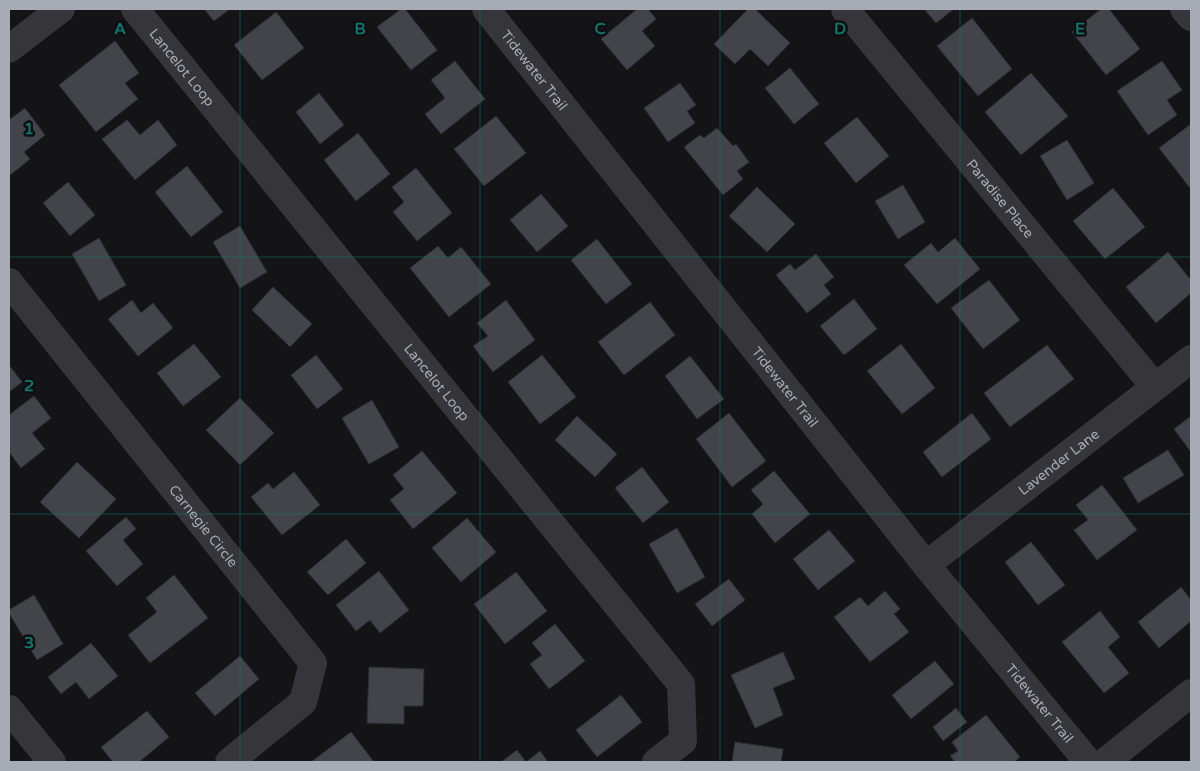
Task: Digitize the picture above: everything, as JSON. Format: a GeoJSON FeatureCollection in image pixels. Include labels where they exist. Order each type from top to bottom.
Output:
{"type":"FeatureCollection","features":[{"type":"Feature","properties":{"kind":"street"},"geometry":{"type":"LineString","coordinates":[[9,49],[61,9]]}},
{"type":"Feature","properties":{"kind":"street","name":"Lancelot Loop"},"geometry":{"type":"LineString","coordinates":[[135,9],[681,684],[683,740],[656,762]]}},
{"type":"Feature","properties":{"kind":"street","name":"Tidewater Trail"},"geometry":{"type":"LineString","coordinates":[[486,9],[926,565],[1088,762]]}},
{"type":"Feature","properties":{"kind":"street","name":"Paradise Place"},"geometry":{"type":"LineString","coordinates":[[845,9],[1155,387]]}},
{"type":"Feature","properties":{"kind":"street"},"geometry":{"type":"LineString","coordinates":[[1184,9],[1191,17]]}},
{"type":"Feature","properties":{"kind":"street","name":"Carnegie Circle"},"geometry":{"type":"LineString","coordinates":[[9,282],[313,662],[303,702],[228,762]]}},
{"type":"Feature","properties":{"kind":"street","name":"Lavender Lane"},"geometry":{"type":"LineString","coordinates":[[926,565],[1191,359]]}},
{"type":"Feature","properties":{"kind":"street"},"geometry":{"type":"LineString","coordinates":[[1105,762],[1191,694]]}},
{"type":"Feature","properties":{"kind":"street"},"geometry":{"type":"LineString","coordinates":[[9,709],[52,762]]}},
{"type":"Feature","properties":{"kind":"building"},"geometry":{"type":"Polygon","coordinates":[[[204,9],[230,9],[214,21],[204,9]]]}},
{"type":"Feature","properties":{"kind":"building"},"geometry":{"type":"Polygon","coordinates":[[[401,9],[405,9],[437,50],[411,70],[377,27],[401,9]]]}},
{"type":"Feature","properties":{"kind":"building"},"geometry":{"type":"Polygon","coordinates":[[[637,9],[648,9],[656,19],[642,31],[655,46],[627,70],[601,39],[637,9]]]}},
{"type":"Feature","properties":{"kind":"building"},"geometry":{"type":"Polygon","coordinates":[[[748,9],[755,9],[790,43],[768,66],[750,49],[735,64],[714,44],[748,9]]]}},
{"type":"Feature","properties":{"kind":"building"},"geometry":{"type":"Polygon","coordinates":[[[924,9],[954,9],[936,23],[924,9]]]}},
{"type":"Feature","properties":{"kind":"building"},"geometry":{"type":"Polygon","coordinates":[[[1101,9],[1109,9],[1140,49],[1106,75],[1072,32],[1101,9]]]}},
{"type":"Feature","properties":{"kind":"building"},"geometry":{"type":"Polygon","coordinates":[[[276,12],[304,48],[262,80],[234,45],[276,12]]]}},
{"type":"Feature","properties":{"kind":"building"},"geometry":{"type":"Polygon","coordinates":[[[972,18],[1012,69],[978,96],[937,46],[972,18]]]}},
{"type":"Feature","properties":{"kind":"building"},"geometry":{"type":"Polygon","coordinates":[[[115,41],[139,73],[125,83],[138,99],[96,132],[59,85],[115,41]]]}},
{"type":"Feature","properties":{"kind":"building"},"geometry":{"type":"Polygon","coordinates":[[[455,61],[485,99],[441,134],[425,114],[445,98],[431,80],[455,61]]]}},
{"type":"Feature","properties":{"kind":"building"},"geometry":{"type":"Polygon","coordinates":[[[1162,61],[1182,90],[1167,100],[1177,115],[1148,135],[1117,91],[1162,61]]]}},
{"type":"Feature","properties":{"kind":"building"},"geometry":{"type":"Polygon","coordinates":[[[790,68],[819,104],[794,124],[765,88],[790,68]]]}},
{"type":"Feature","properties":{"kind":"building"},"geometry":{"type":"Polygon","coordinates":[[[1031,73],[1068,116],[1021,155],[985,112],[1031,73]]]}},
{"type":"Feature","properties":{"kind":"building"},"geometry":{"type":"Polygon","coordinates":[[[680,83],[696,105],[687,111],[695,123],[668,142],[644,108],[680,83]]]}},
{"type":"Feature","properties":{"kind":"building"},"geometry":{"type":"Polygon","coordinates":[[[319,93],[344,125],[320,144],[296,112],[319,93]]]}},
{"type":"Feature","properties":{"kind":"building"},"geometry":{"type":"Polygon","coordinates":[[[25,108],[45,135],[24,152],[30,159],[9,176],[9,120],[25,108]]]}},
{"type":"Feature","properties":{"kind":"building"},"geometry":{"type":"Polygon","coordinates":[[[496,116],[526,153],[484,186],[454,149],[496,116]]]}},
{"type":"Feature","properties":{"kind":"building"},"geometry":{"type":"Polygon","coordinates":[[[857,117],[889,156],[856,183],[824,143],[857,117]]]}},
{"type":"Feature","properties":{"kind":"building"},"geometry":{"type":"Polygon","coordinates":[[[127,120],[140,135],[158,120],[177,145],[135,180],[102,139],[127,120]]]}},
{"type":"Feature","properties":{"kind":"building"},"geometry":{"type":"Polygon","coordinates":[[[1191,124],[1191,187],[1190,188],[1159,148],[1191,124]]]}},
{"type":"Feature","properties":{"kind":"building"},"geometry":{"type":"Polygon","coordinates":[[[717,128],[733,146],[736,144],[749,162],[737,171],[743,179],[723,195],[684,147],[700,135],[704,138],[717,128]]]}},
{"type":"Feature","properties":{"kind":"building"},"geometry":{"type":"Polygon","coordinates":[[[358,133],[390,174],[356,201],[324,160],[358,133]]]}},
{"type":"Feature","properties":{"kind":"building"},"geometry":{"type":"Polygon","coordinates":[[[1067,140],[1094,183],[1067,200],[1040,156],[1067,140]]]}},
{"type":"Feature","properties":{"kind":"building"},"geometry":{"type":"Polygon","coordinates":[[[187,166],[223,212],[191,237],[155,192],[187,166]]]}},
{"type":"Feature","properties":{"kind":"building"},"geometry":{"type":"Polygon","coordinates":[[[416,168],[452,213],[417,241],[393,212],[404,202],[392,187],[416,168]]]}},
{"type":"Feature","properties":{"kind":"building"},"geometry":{"type":"Polygon","coordinates":[[[68,182],[95,215],[70,236],[43,203],[68,182]]]}},
{"type":"Feature","properties":{"kind":"building"},"geometry":{"type":"Polygon","coordinates":[[[903,185],[925,222],[898,239],[875,201],[903,185]]]}},
{"type":"Feature","properties":{"kind":"building"},"geometry":{"type":"Polygon","coordinates":[[[757,187],[795,224],[767,252],[729,216],[757,187]]]}},
{"type":"Feature","properties":{"kind":"building"},"geometry":{"type":"Polygon","coordinates":[[[1113,188],[1145,227],[1105,259],[1073,221],[1113,188]]]}},
{"type":"Feature","properties":{"kind":"building"},"geometry":{"type":"Polygon","coordinates":[[[541,194],[568,226],[537,252],[510,220],[541,194]]]}},
{"type":"Feature","properties":{"kind":"building"},"geometry":{"type":"Polygon","coordinates":[[[240,226],[267,272],[240,288],[213,242],[240,226]]]}},
{"type":"Feature","properties":{"kind":"building"},"geometry":{"type":"Polygon","coordinates":[[[99,238],[126,285],[99,301],[72,254],[99,238]]]}},
{"type":"Feature","properties":{"kind":"building"},"geometry":{"type":"Polygon","coordinates":[[[955,238],[980,269],[937,304],[904,265],[931,243],[938,252],[955,238]]]}},
{"type":"Feature","properties":{"kind":"building"},"geometry":{"type":"Polygon","coordinates":[[[597,239],[632,284],[606,304],[571,260],[597,239]]]}},
{"type":"Feature","properties":{"kind":"building"},"geometry":{"type":"Polygon","coordinates":[[[438,246],[448,258],[461,247],[491,284],[449,317],[410,268],[438,246]]]}},
{"type":"Feature","properties":{"kind":"building"},"geometry":{"type":"Polygon","coordinates":[[[1168,252],[1191,280],[1191,293],[1156,323],[1126,287],[1168,252]]]}},
{"type":"Feature","properties":{"kind":"building"},"geometry":{"type":"Polygon","coordinates":[[[816,254],[834,277],[824,285],[831,294],[807,313],[776,275],[790,264],[795,270],[816,254]]]}},
{"type":"Feature","properties":{"kind":"building"},"geometry":{"type":"Polygon","coordinates":[[[989,280],[1020,320],[983,349],[951,308],[989,280]]]}},
{"type":"Feature","properties":{"kind":"building"},"geometry":{"type":"Polygon","coordinates":[[[273,287],[312,324],[290,347],[252,310],[273,287]]]}},
{"type":"Feature","properties":{"kind":"building"},"geometry":{"type":"Polygon","coordinates":[[[854,299],[877,329],[844,355],[820,326],[854,299]]]}},
{"type":"Feature","properties":{"kind":"building"},"geometry":{"type":"Polygon","coordinates":[[[132,300],[141,313],[153,303],[173,328],[138,356],[108,319],[132,300]]]}},
{"type":"Feature","properties":{"kind":"building"},"geometry":{"type":"Polygon","coordinates":[[[506,300],[535,340],[493,372],[473,346],[488,336],[477,323],[506,300]]]}},
{"type":"Feature","properties":{"kind":"building"},"geometry":{"type":"Polygon","coordinates":[[[650,302],[675,335],[624,375],[598,342],[650,302]]]}},
{"type":"Feature","properties":{"kind":"building"},"geometry":{"type":"Polygon","coordinates":[[[194,344],[221,377],[183,406],[157,373],[194,344]]]}},
{"type":"Feature","properties":{"kind":"building"},"geometry":{"type":"Polygon","coordinates":[[[901,344],[935,388],[902,414],[867,371],[901,344]]]}},
{"type":"Feature","properties":{"kind":"building"},"geometry":{"type":"Polygon","coordinates":[[[1047,345],[1074,379],[1010,427],[984,393],[1047,345]]]}},
{"type":"Feature","properties":{"kind":"building"},"geometry":{"type":"Polygon","coordinates":[[[316,355],[343,389],[317,409],[291,375],[316,355]]]}},
{"type":"Feature","properties":{"kind":"building"},"geometry":{"type":"Polygon","coordinates":[[[542,355],[576,397],[540,424],[508,382],[542,355]]]}},
{"type":"Feature","properties":{"kind":"building"},"geometry":{"type":"Polygon","coordinates":[[[690,356],[724,399],[697,419],[665,376],[690,356]]]}},
{"type":"Feature","properties":{"kind":"building"},"geometry":{"type":"Polygon","coordinates":[[[9,365],[22,382],[9,392],[9,365]]]}},
{"type":"Feature","properties":{"kind":"building"},"geometry":{"type":"Polygon","coordinates":[[[34,396],[51,418],[32,433],[45,449],[21,468],[9,452],[9,415],[34,396]]]}},
{"type":"Feature","properties":{"kind":"building"},"geometry":{"type":"Polygon","coordinates":[[[240,398],[274,433],[240,465],[206,430],[240,398]]]}},
{"type":"Feature","properties":{"kind":"building"},"geometry":{"type":"Polygon","coordinates":[[[372,400],[399,447],[369,464],[342,418],[372,400]]]}},
{"type":"Feature","properties":{"kind":"building"},"geometry":{"type":"Polygon","coordinates":[[[729,413],[766,461],[732,487],[696,439],[729,413]]]}},
{"type":"Feature","properties":{"kind":"building"},"geometry":{"type":"Polygon","coordinates":[[[972,413],[991,439],[942,477],[923,452],[972,413]]]}},
{"type":"Feature","properties":{"kind":"building"},"geometry":{"type":"Polygon","coordinates":[[[577,416],[617,454],[595,477],[555,440],[577,416]]]}},
{"type":"Feature","properties":{"kind":"building"},"geometry":{"type":"Polygon","coordinates":[[[1191,416],[1191,452],[1174,429],[1191,416]]]}},
{"type":"Feature","properties":{"kind":"building"},"geometry":{"type":"Polygon","coordinates":[[[1168,450],[1184,475],[1138,503],[1123,478],[1168,450]]]}},
{"type":"Feature","properties":{"kind":"building"},"geometry":{"type":"Polygon","coordinates":[[[422,451],[457,493],[413,529],[390,500],[404,489],[393,475],[422,451]]]}},
{"type":"Feature","properties":{"kind":"building"},"geometry":{"type":"Polygon","coordinates":[[[77,462],[116,499],[79,538],[40,502],[77,462]]]}},
{"type":"Feature","properties":{"kind":"building"},"geometry":{"type":"Polygon","coordinates":[[[642,467],[669,502],[643,523],[615,488],[642,467]]]}},
{"type":"Feature","properties":{"kind":"building"},"geometry":{"type":"Polygon","coordinates":[[[774,471],[810,514],[775,543],[752,514],[763,504],[751,490],[774,471]]]}},
{"type":"Feature","properties":{"kind":"building"},"geometry":{"type":"Polygon","coordinates":[[[294,472],[320,505],[282,535],[251,497],[268,483],[273,489],[294,472]]]}},
{"type":"Feature","properties":{"kind":"building"},"geometry":{"type":"Polygon","coordinates":[[[1102,485],[1137,530],[1097,560],[1074,530],[1088,520],[1076,505],[1102,485]]]}},
{"type":"Feature","properties":{"kind":"building"},"geometry":{"type":"Polygon","coordinates":[[[126,517],[136,529],[123,540],[143,564],[117,586],[86,551],[126,517]]]}},
{"type":"Feature","properties":{"kind":"building"},"geometry":{"type":"Polygon","coordinates":[[[467,518],[496,552],[461,582],[432,548],[467,518]]]}},
{"type":"Feature","properties":{"kind":"building"},"geometry":{"type":"Polygon","coordinates":[[[677,528],[705,577],[677,593],[649,544],[677,528]]]}},
{"type":"Feature","properties":{"kind":"building"},"geometry":{"type":"Polygon","coordinates":[[[829,530],[855,561],[818,590],[793,559],[829,530]]]}},
{"type":"Feature","properties":{"kind":"building"},"geometry":{"type":"Polygon","coordinates":[[[346,539],[366,563],[328,595],[307,572],[346,539]]]}},
{"type":"Feature","properties":{"kind":"building"},"geometry":{"type":"Polygon","coordinates":[[[1031,542],[1065,585],[1038,605],[1005,562],[1031,542]]]}},
{"type":"Feature","properties":{"kind":"building"},"geometry":{"type":"Polygon","coordinates":[[[379,571],[409,610],[380,633],[370,620],[356,631],[336,605],[379,571]]]}},
{"type":"Feature","properties":{"kind":"building"},"geometry":{"type":"Polygon","coordinates":[[[516,572],[547,611],[505,644],[474,604],[516,572]]]}},
{"type":"Feature","properties":{"kind":"building"},"geometry":{"type":"Polygon","coordinates":[[[174,575],[208,618],[150,663],[128,635],[157,612],[146,598],[174,575]]]}},
{"type":"Feature","properties":{"kind":"building"},"geometry":{"type":"Polygon","coordinates":[[[729,579],[745,600],[712,626],[695,604],[729,579]]]}},
{"type":"Feature","properties":{"kind":"building"},"geometry":{"type":"Polygon","coordinates":[[[1181,587],[1191,600],[1191,621],[1159,648],[1138,622],[1181,587]]]}},
{"type":"Feature","properties":{"kind":"building"},"geometry":{"type":"Polygon","coordinates":[[[885,591],[900,609],[894,614],[909,632],[870,662],[834,617],[860,597],[868,606],[885,591]]]}},
{"type":"Feature","properties":{"kind":"building"},"geometry":{"type":"Polygon","coordinates":[[[34,595],[63,644],[37,660],[9,613],[9,610],[34,595]]]}},
{"type":"Feature","properties":{"kind":"building"},"geometry":{"type":"Polygon","coordinates":[[[1100,611],[1120,637],[1108,647],[1129,673],[1104,693],[1062,642],[1100,611]]]}},
{"type":"Feature","properties":{"kind":"building"},"geometry":{"type":"Polygon","coordinates":[[[555,624],[585,661],[549,689],[530,664],[542,655],[532,643],[555,624]]]}},
{"type":"Feature","properties":{"kind":"building"},"geometry":{"type":"Polygon","coordinates":[[[91,643],[118,676],[89,699],[76,682],[61,694],[48,677],[91,643]]]}},
{"type":"Feature","properties":{"kind":"building"},"geometry":{"type":"Polygon","coordinates":[[[783,652],[795,679],[773,688],[783,715],[755,728],[731,675],[783,652]]]}},
{"type":"Feature","properties":{"kind":"building"},"geometry":{"type":"Polygon","coordinates":[[[240,656],[259,679],[215,716],[195,693],[240,656]]]}},
{"type":"Feature","properties":{"kind":"building"},"geometry":{"type":"Polygon","coordinates":[[[935,661],[954,684],[911,719],[892,695],[935,661]]]}},
{"type":"Feature","properties":{"kind":"building"},"geometry":{"type":"Polygon","coordinates":[[[369,667],[424,669],[423,706],[404,706],[404,724],[367,723],[369,667]]]}},
{"type":"Feature","properties":{"kind":"building"},"geometry":{"type":"Polygon","coordinates":[[[621,695],[642,722],[597,757],[576,730],[621,695]]]}},
{"type":"Feature","properties":{"kind":"building"},"geometry":{"type":"Polygon","coordinates":[[[956,708],[967,722],[943,741],[933,727],[956,708]]]}},
{"type":"Feature","properties":{"kind":"building"},"geometry":{"type":"Polygon","coordinates":[[[147,711],[169,737],[139,762],[113,762],[101,747],[147,711]]]}},
{"type":"Feature","properties":{"kind":"building"},"geometry":{"type":"Polygon","coordinates":[[[986,715],[1020,757],[1014,762],[955,762],[950,756],[958,751],[952,742],[986,715]]]}},
{"type":"Feature","properties":{"kind":"building"},"geometry":{"type":"Polygon","coordinates":[[[351,732],[374,762],[311,762],[351,732]]]}},
{"type":"Feature","properties":{"kind":"building"},"geometry":{"type":"Polygon","coordinates":[[[735,742],[783,749],[781,762],[732,762],[735,742]]]}},
{"type":"Feature","properties":{"kind":"building"},"geometry":{"type":"Polygon","coordinates":[[[517,750],[526,762],[501,762],[517,750]]]}},
{"type":"Feature","properties":{"kind":"building"},"geometry":{"type":"Polygon","coordinates":[[[540,751],[548,762],[526,762],[540,751]]]}}]}
